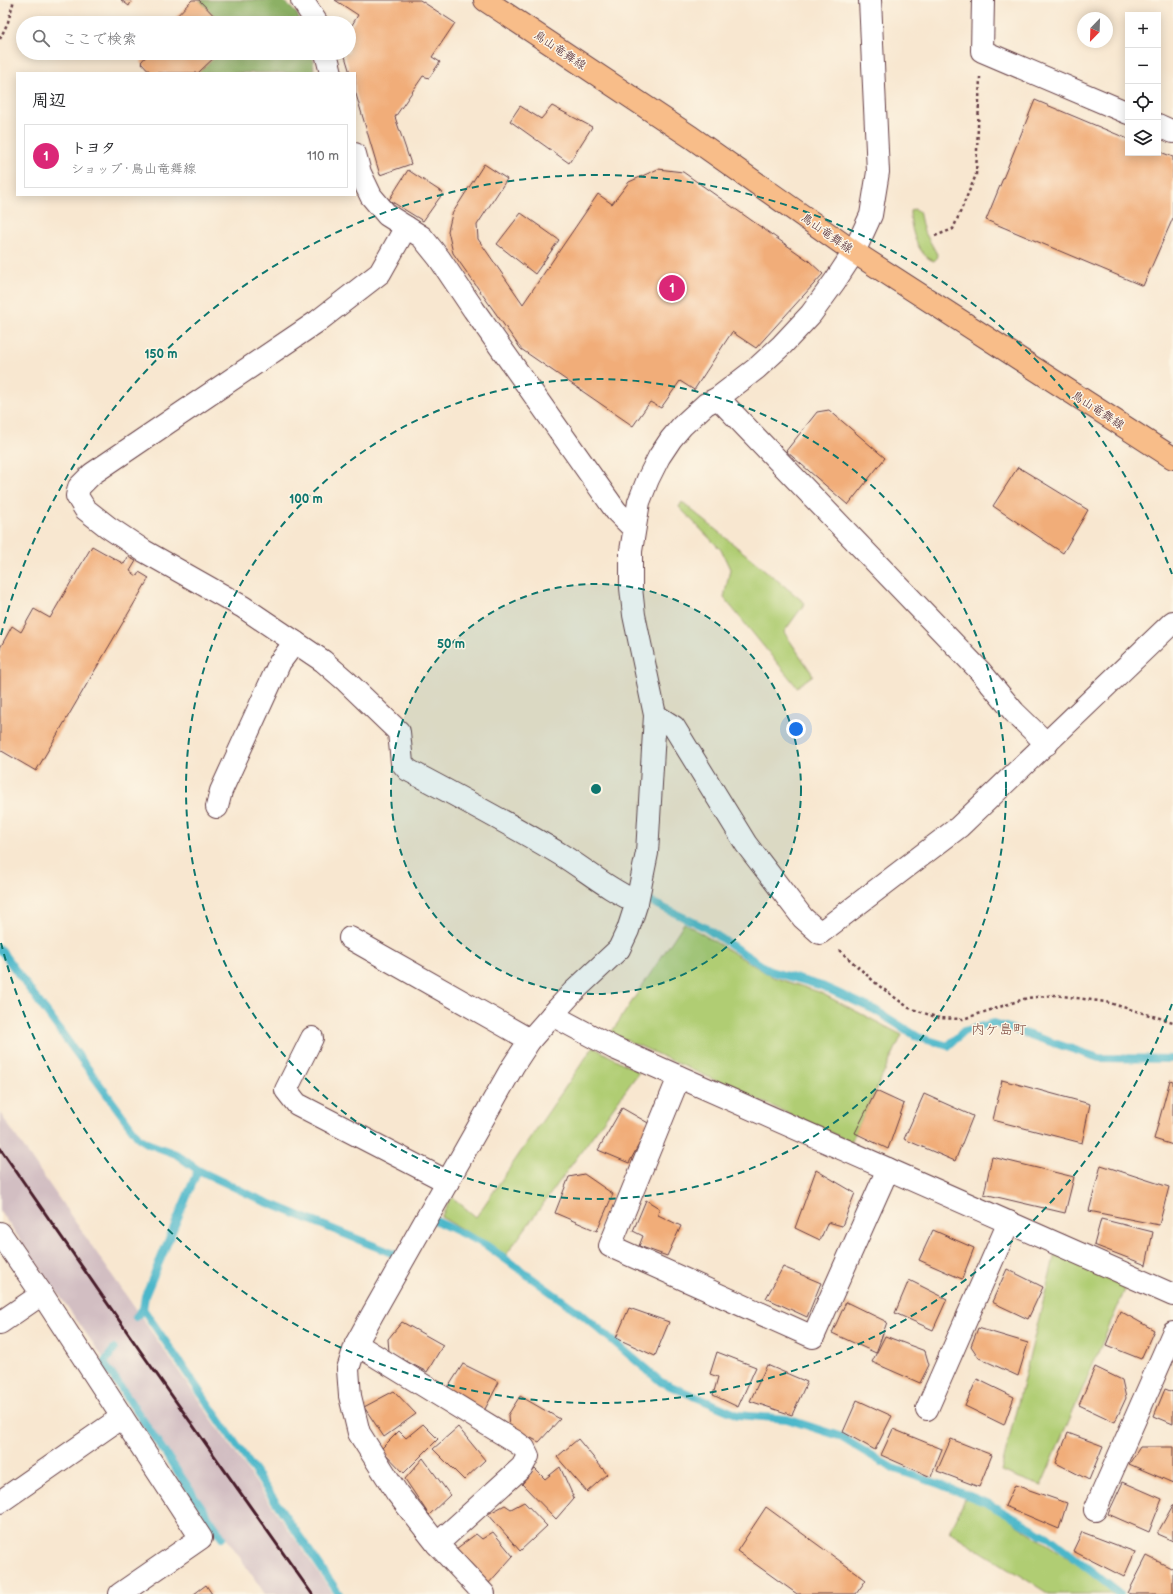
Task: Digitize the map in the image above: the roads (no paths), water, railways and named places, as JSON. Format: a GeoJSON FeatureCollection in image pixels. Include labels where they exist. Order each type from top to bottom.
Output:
{"type":"FeatureCollection","features":[{"type":"Feature","properties":{"kind":"main road","name":"鳥山竜舞線"},"geometry":{"type":"LineString","coordinates":[[485,0],[691,138],[854,252],[1173,458]]}},
{"type":"Feature","properties":{"kind":"street"},"geometry":{"type":"LineString","coordinates":[[302,0],[312,16]]}},
{"type":"Feature","properties":{"kind":"street"},"geometry":{"type":"LineString","coordinates":[[484,1594],[437,1544],[397,1493],[359,1433],[350,1396],[348,1369],[356,1344],[377,1305],[513,1066],[530,1040],[552,1015],[573,992],[618,949],[628,930],[637,902],[647,853],[655,715],[634,615],[632,595],[631,551],[639,502],[659,456],[682,426],[706,404],[718,398],[757,368],[782,345],[811,314],[836,281],[854,252],[871,215],[878,172],[870,0]]}},
{"type":"Feature","properties":{"kind":"street"},"geometry":{"type":"LineString","coordinates":[[983,0],[982,51],[1125,112]]}},
{"type":"Feature","properties":{"kind":"street"},"geometry":{"type":"LineString","coordinates":[[328,60],[331,72]]}},
{"type":"Feature","properties":{"kind":"street"},"geometry":{"type":"LineString","coordinates":[[1161,127],[1173,132]]}},
{"type":"Feature","properties":{"kind":"street"},"geometry":{"type":"LineString","coordinates":[[356,158],[360,173],[371,196],[387,215],[422,237],[440,258],[474,310],[616,512],[634,529]]}},
{"type":"Feature","properties":{"kind":"street"},"geometry":{"type":"LineString","coordinates":[[406,227],[380,273],[318,321],[92,474],[79,487],[77,496],[85,510],[108,527],[144,551],[243,607],[323,661],[399,732],[402,763],[408,770],[473,804],[560,854],[622,896],[637,902]]}},
{"type":"Feature","properties":{"kind":"street"},"geometry":{"type":"LineString","coordinates":[[718,398],[980,671],[1014,712],[1047,744]]}},
{"type":"Feature","properties":{"kind":"street"},"geometry":{"type":"LineString","coordinates":[[655,715],[674,727],[746,844],[803,918],[820,934],[959,827],[1173,622]]}},
{"type":"Feature","properties":{"kind":"street"},"geometry":{"type":"LineString","coordinates":[[217,807],[220,791],[280,662],[295,642]]}},
{"type":"Feature","properties":{"kind":"street"},"geometry":{"type":"LineString","coordinates":[[350,938],[530,1040]]}},
{"type":"Feature","properties":{"kind":"street"},"geometry":{"type":"LineString","coordinates":[[552,1015],[614,1048],[678,1077],[1173,1295]]}},
{"type":"Feature","properties":{"kind":"street"},"geometry":{"type":"LineString","coordinates":[[312,1038],[286,1090],[297,1104],[448,1182]]}},
{"type":"Feature","properties":{"kind":"street"},"geometry":{"type":"LineString","coordinates":[[678,1077],[610,1246],[813,1337],[888,1169]]}},
{"type":"Feature","properties":{"kind":"street"},"geometry":{"type":"LineString","coordinates":[[927,1409],[1009,1222]]}},
{"type":"Feature","properties":{"kind":"street"},"geometry":{"type":"LineString","coordinates":[[0,1233],[42,1294],[201,1538],[120,1594]]}},
{"type":"Feature","properties":{"kind":"street"},"geometry":{"type":"LineString","coordinates":[[0,1323],[42,1294]]}},
{"type":"Feature","properties":{"kind":"street"},"geometry":{"type":"LineString","coordinates":[[1095,1510],[1173,1333]]}},
{"type":"Feature","properties":{"kind":"street"},"geometry":{"type":"LineString","coordinates":[[356,1344],[516,1442],[524,1448],[528,1456],[522,1467],[437,1544]]}},
{"type":"Feature","properties":{"kind":"street"},"geometry":{"type":"LineString","coordinates":[[0,1502],[122,1417]]}},
{"type":"Feature","properties":{"kind":"waterway"},"geometry":{"type":"LineString","coordinates":[[647,900],[704,927],[770,971],[822,986],[875,1010],[918,1037],[948,1046],[964,1031],[994,1023],[1099,1058],[1173,1059]]}},
{"type":"Feature","properties":{"kind":"waterway"},"geometry":{"type":"LineString","coordinates":[[0,949],[139,1138],[149,1144],[176,1154],[198,1170],[261,1200],[394,1254]]}},
{"type":"Feature","properties":{"kind":"waterway"},"geometry":{"type":"LineString","coordinates":[[198,1170],[145,1296],[143,1309],[339,1594]]}},
{"type":"Feature","properties":{"kind":"waterway"},"geometry":{"type":"LineString","coordinates":[[436,1221],[486,1245],[584,1316],[661,1382],[738,1415],[787,1419],[839,1436],[892,1468],[939,1484],[987,1503],[1051,1539],[1120,1594]]}},
{"type":"Feature","properties":{"kind":"waterway"},"geometry":{"type":"LineString","coordinates":[[136,1317],[143,1309]]}},
{"type":"Feature","properties":{"kind":"waterway"},"geometry":{"type":"LineString","coordinates":[[114,1349],[104,1363],[222,1537]]}},
{"type":"Feature","properties":{"kind":"railway"},"geometry":{"type":"LineString","coordinates":[[0,1148],[141,1352],[312,1594]]}},
{"type":"Feature","properties":{"kind":"place","name":"トヨタ"},"geometry":{"type":"Point","coordinates":[672,288]}},
{"type":"Feature","properties":{"kind":"district","name":"内ケ島町"},"geometry":{"type":"Point","coordinates":[999,1029]}}]}
